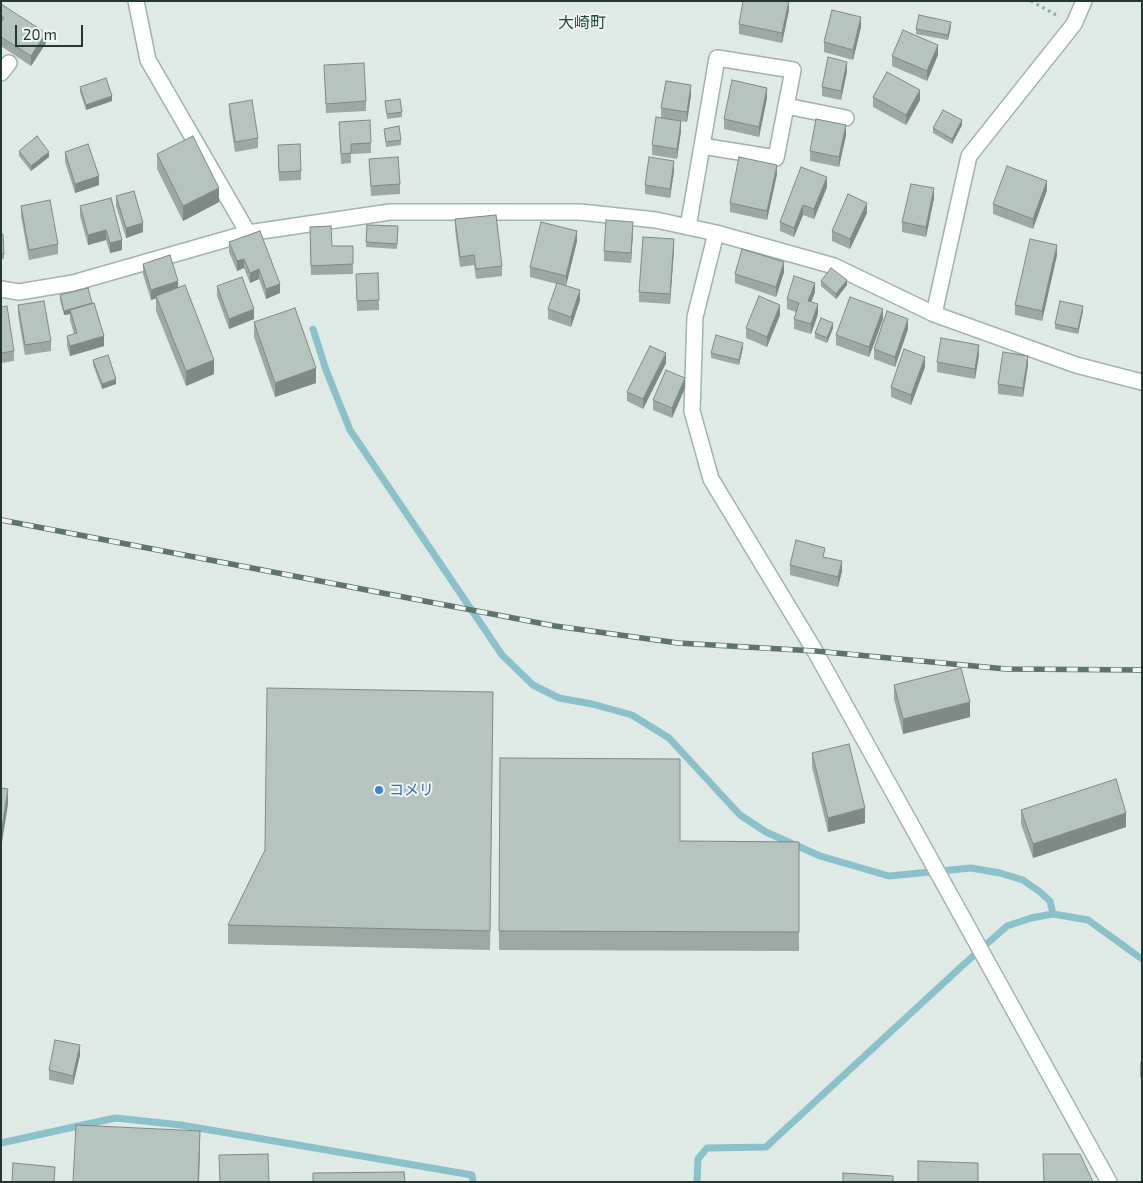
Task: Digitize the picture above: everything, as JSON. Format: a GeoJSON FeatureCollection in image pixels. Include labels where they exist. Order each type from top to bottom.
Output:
{"type":"FeatureCollection","features":[{"type":"Feature","properties":{"kind":"street"},"geometry":{"type":"LineString","coordinates":[[136,1],[148,60],[248,232]]}},
{"type":"Feature","properties":{"kind":"street"},"geometry":{"type":"LineString","coordinates":[[934,314],[969,156],[1074,24],[1084,1]]}},
{"type":"Feature","properties":{"kind":"street"},"geometry":{"type":"LineString","coordinates":[[688,227],[717,58],[793,70],[776,158],[702,146]]}},
{"type":"Feature","properties":{"kind":"street"},"geometry":{"type":"LineString","coordinates":[[786,106],[846,118]]}},
{"type":"Feature","properties":{"kind":"street"},"geometry":{"type":"LineString","coordinates":[[1,289],[19,292],[73,283],[248,232],[390,212],[580,212],[656,220],[834,266],[934,314],[1076,365],[1142,382]]}},
{"type":"Feature","properties":{"kind":"street"},"geometry":{"type":"LineString","coordinates":[[716,234],[695,317],[692,411],[710,479],[815,651],[1109,1182]]}},
{"type":"Feature","properties":{"kind":"path"},"geometry":{"type":"LineString","coordinates":[[1031,1],[1074,24]]}},
{"type":"Feature","properties":{"kind":"building"},"geometry":{"type":"Polygon","coordinates":[[[743,1],[789,1],[782,33],[739,24],[743,1]]]}},
{"type":"Feature","properties":{"kind":"building"},"geometry":{"type":"Polygon","coordinates":[[[1,4],[46,33],[31,56],[1,37],[1,22],[4,18],[1,16],[1,4]]]}},
{"type":"Feature","properties":{"kind":"building"},"geometry":{"type":"Polygon","coordinates":[[[832,10],[861,17],[853,50],[824,42],[832,10]]]}},
{"type":"Feature","properties":{"kind":"building"},"geometry":{"type":"Polygon","coordinates":[[[919,15],[951,22],[948,35],[916,29],[919,15]]]}},
{"type":"Feature","properties":{"kind":"building"},"geometry":{"type":"Polygon","coordinates":[[[903,30],[938,45],[927,71],[892,56],[903,30]]]}},
{"type":"Feature","properties":{"kind":"building"},"geometry":{"type":"Polygon","coordinates":[[[828,57],[847,62],[841,91],[822,87],[828,57]]]}},
{"type":"Feature","properties":{"kind":"building"},"geometry":{"type":"Polygon","coordinates":[[[364,63],[366,101],[326,104],[324,65],[364,63]]]}},
{"type":"Feature","properties":{"kind":"building"},"geometry":{"type":"Polygon","coordinates":[[[887,72],[920,90],[906,115],[873,97],[887,72]]]}},
{"type":"Feature","properties":{"kind":"building"},"geometry":{"type":"Polygon","coordinates":[[[106,78],[112,96],[86,105],[80,87],[106,78]]]}},
{"type":"Feature","properties":{"kind":"building"},"geometry":{"type":"Polygon","coordinates":[[[732,80],[767,88],[759,127],[724,119],[732,80]]]}},
{"type":"Feature","properties":{"kind":"building"},"geometry":{"type":"Polygon","coordinates":[[[666,81],[691,85],[687,112],[661,108],[666,81]]]}},
{"type":"Feature","properties":{"kind":"building"},"geometry":{"type":"Polygon","coordinates":[[[400,99],[402,112],[387,114],[385,101],[400,99]]]}},
{"type":"Feature","properties":{"kind":"building"},"geometry":{"type":"Polygon","coordinates":[[[252,100],[258,138],[235,142],[229,104],[252,100]]]}},
{"type":"Feature","properties":{"kind":"building"},"geometry":{"type":"Polygon","coordinates":[[[943,110],[962,120],[952,139],[933,128],[943,110]]]}},
{"type":"Feature","properties":{"kind":"building"},"geometry":{"type":"Polygon","coordinates":[[[656,117],[681,121],[677,149],[652,145],[656,117]]]}},
{"type":"Feature","properties":{"kind":"building"},"geometry":{"type":"Polygon","coordinates":[[[816,119],[846,125],[839,157],[810,151],[816,119]]]}},
{"type":"Feature","properties":{"kind":"building"},"geometry":{"type":"Polygon","coordinates":[[[370,120],[371,143],[351,144],[351,153],[341,154],[339,122],[370,120]]]}},
{"type":"Feature","properties":{"kind":"building"},"geometry":{"type":"Polygon","coordinates":[[[399,126],[401,140],[386,142],[384,129],[399,126]]]}},
{"type":"Feature","properties":{"kind":"building"},"geometry":{"type":"Polygon","coordinates":[[[37,136],[49,152],[31,166],[19,151],[37,136]]]}},
{"type":"Feature","properties":{"kind":"building"},"geometry":{"type":"Polygon","coordinates":[[[193,136],[219,188],[183,206],[157,154],[193,136]]]}},
{"type":"Feature","properties":{"kind":"building"},"geometry":{"type":"Polygon","coordinates":[[[88,144],[99,176],[75,184],[65,152],[88,144]]]}},
{"type":"Feature","properties":{"kind":"building"},"geometry":{"type":"Polygon","coordinates":[[[300,144],[301,171],[279,172],[278,145],[300,144]]]}},
{"type":"Feature","properties":{"kind":"building"},"geometry":{"type":"Polygon","coordinates":[[[398,157],[400,184],[371,186],[369,159],[398,157]]]}},
{"type":"Feature","properties":{"kind":"building"},"geometry":{"type":"Polygon","coordinates":[[[649,157],[674,161],[670,189],[645,185],[649,157]]]}},
{"type":"Feature","properties":{"kind":"building"},"geometry":{"type":"Polygon","coordinates":[[[739,157],[777,165],[767,211],[730,203],[739,157]]]}},
{"type":"Feature","properties":{"kind":"building"},"geometry":{"type":"Polygon","coordinates":[[[1007,166],[1047,181],[1033,219],[993,204],[1007,166]]]}},
{"type":"Feature","properties":{"kind":"building"},"geometry":{"type":"Polygon","coordinates":[[[801,167],[827,177],[814,209],[803,205],[794,228],[780,222],[801,167]]]}},
{"type":"Feature","properties":{"kind":"building"},"geometry":{"type":"Polygon","coordinates":[[[911,184],[934,188],[926,227],[902,222],[911,184]]]}},
{"type":"Feature","properties":{"kind":"building"},"geometry":{"type":"Polygon","coordinates":[[[134,191],[143,223],[126,228],[116,196],[134,191]]]}},
{"type":"Feature","properties":{"kind":"building"},"geometry":{"type":"Polygon","coordinates":[[[848,194],[867,203],[850,239],[832,231],[848,194]]]}},
{"type":"Feature","properties":{"kind":"building"},"geometry":{"type":"Polygon","coordinates":[[[111,198],[122,240],[110,243],[106,230],[88,235],[80,206],[111,198]]]}},
{"type":"Feature","properties":{"kind":"building"},"geometry":{"type":"Polygon","coordinates":[[[50,200],[58,244],[29,250],[21,206],[50,200]]]}},
{"type":"Feature","properties":{"kind":"building"},"geometry":{"type":"Polygon","coordinates":[[[496,215],[502,266],[476,269],[474,255],[460,257],[455,219],[496,215]]]}},
{"type":"Feature","properties":{"kind":"building"},"geometry":{"type":"Polygon","coordinates":[[[606,220],[633,222],[631,253],[604,251],[606,220]]]}},
{"type":"Feature","properties":{"kind":"building"},"geometry":{"type":"Polygon","coordinates":[[[541,222],[577,231],[566,276],[530,267],[541,222]]]}},
{"type":"Feature","properties":{"kind":"building"},"geometry":{"type":"Polygon","coordinates":[[[367,225],[398,226],[397,244],[366,242],[367,225]]]}},
{"type":"Feature","properties":{"kind":"building"},"geometry":{"type":"Polygon","coordinates":[[[331,226],[332,246],[353,246],[353,264],[311,266],[310,227],[331,226]]]}},
{"type":"Feature","properties":{"kind":"building"},"geometry":{"type":"Polygon","coordinates":[[[260,231],[280,284],[266,289],[259,269],[250,273],[244,259],[237,261],[229,242],[260,231]]]}},
{"type":"Feature","properties":{"kind":"building"},"geometry":{"type":"Polygon","coordinates":[[[1,234],[3,234],[4,254],[1,254],[1,234]]]}},
{"type":"Feature","properties":{"kind":"building"},"geometry":{"type":"Polygon","coordinates":[[[643,237],[674,239],[670,294],[639,292],[643,237]]]}},
{"type":"Feature","properties":{"kind":"building"},"geometry":{"type":"Polygon","coordinates":[[[1030,239],[1057,245],[1042,311],[1015,305],[1030,239]]]}},
{"type":"Feature","properties":{"kind":"building"},"geometry":{"type":"Polygon","coordinates":[[[742,249],[784,262],[776,287],[735,274],[742,249]]]}},
{"type":"Feature","properties":{"kind":"building"},"geometry":{"type":"Polygon","coordinates":[[[170,255],[178,281],[151,290],[143,264],[170,255]]]}},
{"type":"Feature","properties":{"kind":"building"},"geometry":{"type":"Polygon","coordinates":[[[831,268],[847,280],[836,294],[821,281],[831,268]]]}},
{"type":"Feature","properties":{"kind":"building"},"geometry":{"type":"Polygon","coordinates":[[[378,273],[379,300],[357,301],[356,274],[378,273]]]}},
{"type":"Feature","properties":{"kind":"building"},"geometry":{"type":"Polygon","coordinates":[[[794,276],[815,283],[808,301],[818,304],[811,324],[794,319],[799,303],[787,299],[794,276]]]}},
{"type":"Feature","properties":{"kind":"building"},"geometry":{"type":"Polygon","coordinates":[[[242,277],[254,309],[229,319],[217,286],[242,277]]]}},
{"type":"Feature","properties":{"kind":"building"},"geometry":{"type":"Polygon","coordinates":[[[557,283],[580,290],[571,317],[548,309],[557,283]]]}},
{"type":"Feature","properties":{"kind":"building"},"geometry":{"type":"Polygon","coordinates":[[[185,285],[214,360],[186,371],[156,296],[185,285]]]}},
{"type":"Feature","properties":{"kind":"building"},"geometry":{"type":"Polygon","coordinates":[[[88,288],[92,303],[64,311],[60,295],[88,288]]]}},
{"type":"Feature","properties":{"kind":"building"},"geometry":{"type":"Polygon","coordinates":[[[759,296],[780,305],[767,337],[746,328],[759,296]]]}},
{"type":"Feature","properties":{"kind":"building"},"geometry":{"type":"Polygon","coordinates":[[[850,297],[883,309],[869,347],[836,335],[850,297]]]}},
{"type":"Feature","properties":{"kind":"building"},"geometry":{"type":"Polygon","coordinates":[[[44,301],[51,341],[25,345],[18,305],[44,301]]]}},
{"type":"Feature","properties":{"kind":"building"},"geometry":{"type":"Polygon","coordinates":[[[1060,301],[1083,306],[1078,329],[1055,324],[1060,301]]]}},
{"type":"Feature","properties":{"kind":"building"},"geometry":{"type":"Polygon","coordinates":[[[94,303],[104,336],[70,346],[67,336],[77,333],[70,310],[94,303]]]}},
{"type":"Feature","properties":{"kind":"building"},"geometry":{"type":"Polygon","coordinates":[[[7,306],[14,351],[1,353],[1,307],[7,306]]]}},
{"type":"Feature","properties":{"kind":"building"},"geometry":{"type":"Polygon","coordinates":[[[295,308],[316,368],[275,383],[254,322],[295,308]]]}},
{"type":"Feature","properties":{"kind":"building"},"geometry":{"type":"Polygon","coordinates":[[[887,311],[908,319],[895,357],[874,349],[887,311]]]}},
{"type":"Feature","properties":{"kind":"building"},"geometry":{"type":"Polygon","coordinates":[[[821,318],[833,323],[827,338],[815,333],[821,318]]]}},
{"type":"Feature","properties":{"kind":"building"},"geometry":{"type":"Polygon","coordinates":[[[716,335],[743,343],[739,360],[711,353],[716,335]]]}},
{"type":"Feature","properties":{"kind":"building"},"geometry":{"type":"Polygon","coordinates":[[[941,338],[979,345],[975,369],[937,362],[941,338]]]}},
{"type":"Feature","properties":{"kind":"building"},"geometry":{"type":"Polygon","coordinates":[[[650,346],[666,353],[643,399],[627,392],[650,346]]]}},
{"type":"Feature","properties":{"kind":"building"},"geometry":{"type":"Polygon","coordinates":[[[904,349],[925,357],[911,395],[891,387],[904,349]]]}},
{"type":"Feature","properties":{"kind":"building"},"geometry":{"type":"Polygon","coordinates":[[[1003,352],[1028,356],[1023,388],[998,384],[1003,352]]]}},
{"type":"Feature","properties":{"kind":"building"},"geometry":{"type":"Polygon","coordinates":[[[108,355],[116,379],[102,384],[93,360],[108,355]]]}},
{"type":"Feature","properties":{"kind":"building"},"geometry":{"type":"Polygon","coordinates":[[[666,370],[685,378],[672,408],[653,400],[666,370]]]}},
{"type":"Feature","properties":{"kind":"building"},"geometry":{"type":"Polygon","coordinates":[[[796,540],[825,548],[823,557],[842,561],[838,577],[790,565],[796,540]]]}},
{"type":"Feature","properties":{"kind":"building"},"geometry":{"type":"Polygon","coordinates":[[[961,668],[970,702],[903,719],[894,685],[961,668]]]}},
{"type":"Feature","properties":{"kind":"building","name":"コメリ"},"geometry":{"type":"Polygon","coordinates":[[[267,688],[493,692],[490,931],[228,925],[265,850],[267,688]]]}},
{"type":"Feature","properties":{"kind":"building"},"geometry":{"type":"Polygon","coordinates":[[[849,744],[865,808],[828,818],[812,753],[849,744]]]}},
{"type":"Feature","properties":{"kind":"building"},"geometry":{"type":"Polygon","coordinates":[[[500,758],[680,759],[680,841],[799,842],[799,932],[499,931],[500,758]]]}},
{"type":"Feature","properties":{"kind":"building"},"geometry":{"type":"Polygon","coordinates":[[[1116,779],[1126,813],[1033,844],[1021,810],[1116,779]]]}},
{"type":"Feature","properties":{"kind":"building"},"geometry":{"type":"Polygon","coordinates":[[[1,788],[8,789],[1,835],[1,788]]]}},
{"type":"Feature","properties":{"kind":"building"},"geometry":{"type":"Polygon","coordinates":[[[55,1040],[80,1045],[73,1076],[49,1070],[55,1040]]]}},
{"type":"Feature","properties":{"kind":"building"},"geometry":{"type":"Polygon","coordinates":[[[76,1125],[200,1131],[198,1182],[73,1182],[76,1125]]]}},
{"type":"Feature","properties":{"kind":"building"},"geometry":{"type":"Polygon","coordinates":[[[268,1154],[269,1182],[220,1182],[219,1155],[268,1154]]]}},
{"type":"Feature","properties":{"kind":"building"},"geometry":{"type":"Polygon","coordinates":[[[1043,1154],[1080,1154],[1093,1182],[1044,1182],[1043,1154]]]}},
{"type":"Feature","properties":{"kind":"building"},"geometry":{"type":"Polygon","coordinates":[[[918,1161],[978,1163],[978,1182],[918,1182],[918,1161]]]}},
{"type":"Feature","properties":{"kind":"building"},"geometry":{"type":"Polygon","coordinates":[[[13,1163],[55,1167],[54,1182],[12,1182],[13,1163]]]}},
{"type":"Feature","properties":{"kind":"building"},"geometry":{"type":"Polygon","coordinates":[[[404,1172],[405,1182],[313,1182],[313,1173],[404,1172]]]}},
{"type":"Feature","properties":{"kind":"building"},"geometry":{"type":"Polygon","coordinates":[[[843,1173],[893,1176],[893,1182],[843,1182],[843,1173]]]}},
{"type":"Feature","properties":{"kind":"waterway"},"geometry":{"type":"LineString","coordinates":[[313,329],[326,370],[350,430],[502,655],[533,685],[559,698],[592,704],[632,715],[669,738],[740,815],[766,832],[820,856],[889,876],[971,868],[1000,873],[1023,880],[1040,892],[1050,901],[1053,914]]}},
{"type":"Feature","properties":{"kind":"waterway"},"geometry":{"type":"LineString","coordinates":[[697,1182],[698,1159],[707,1148],[766,1147],[1007,926],[1031,918],[1053,914],[1088,920],[1142,959]]}},
{"type":"Feature","properties":{"kind":"waterway"},"geometry":{"type":"LineString","coordinates":[[1,1143],[115,1118],[181,1125],[472,1175],[473,1182]]}},
{"type":"Feature","properties":{"kind":"railway"},"geometry":{"type":"LineString","coordinates":[[1,520],[555,626],[678,643],[815,651],[1006,669],[1142,670]]}},
{"type":"Feature","properties":{"kind":"place","name":"コメリ"},"geometry":{"type":"Point","coordinates":[379,790]}},
{"type":"Feature","properties":{"kind":"district","name":"大崎町"},"geometry":{"type":"Point","coordinates":[582,23]}}]}
